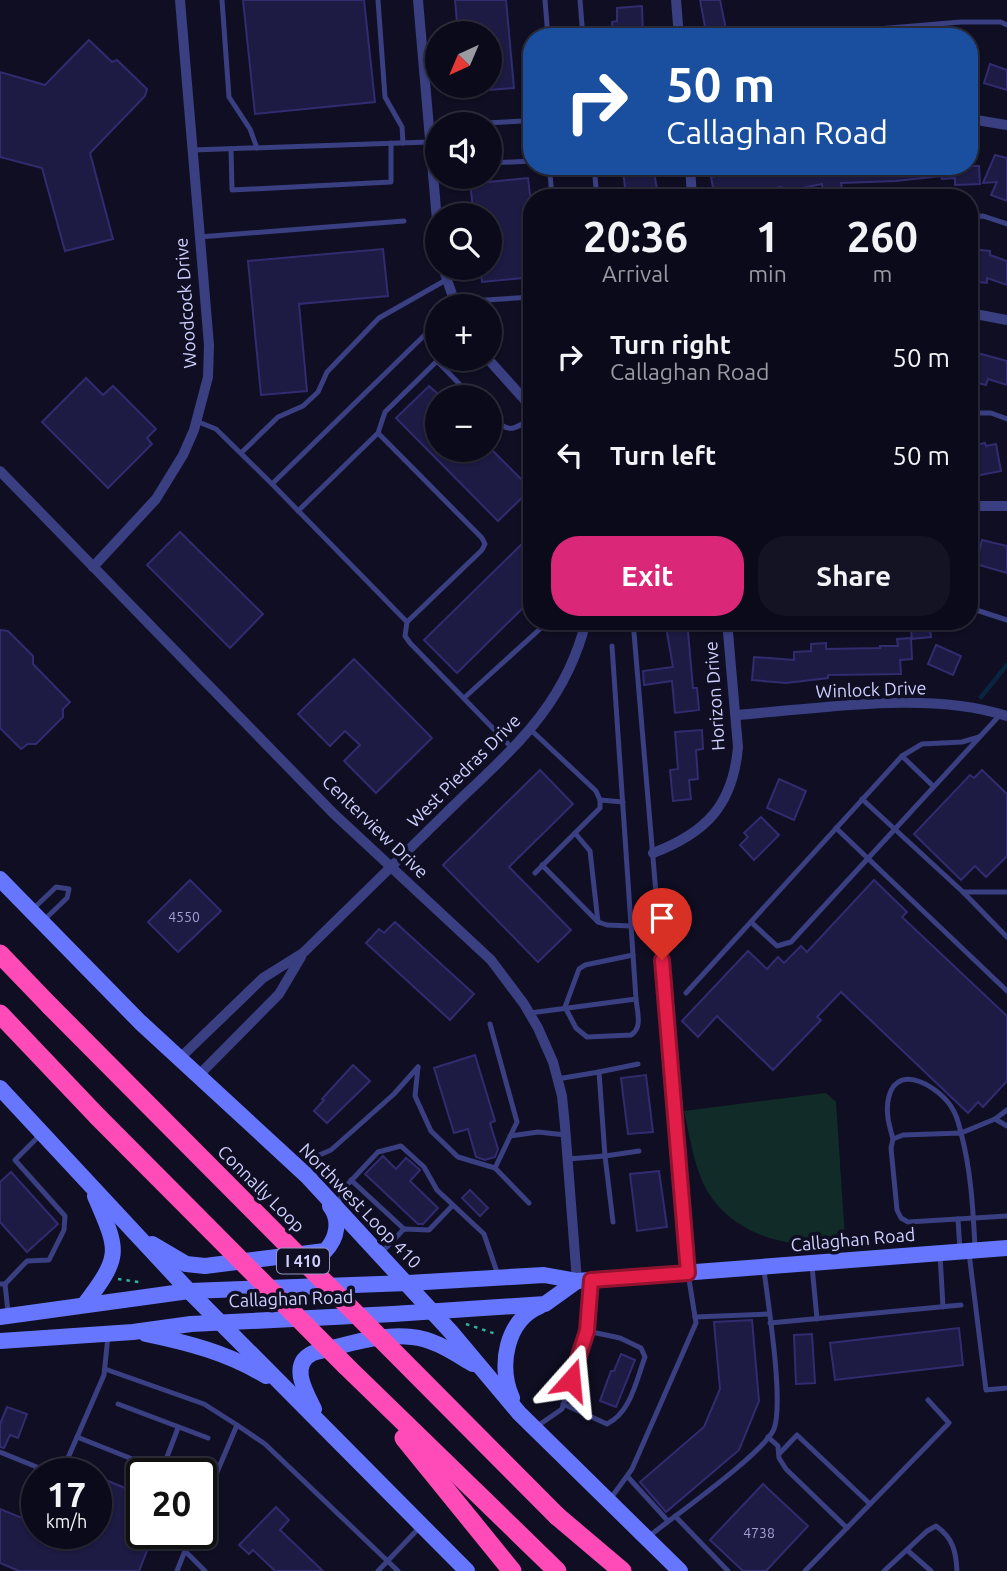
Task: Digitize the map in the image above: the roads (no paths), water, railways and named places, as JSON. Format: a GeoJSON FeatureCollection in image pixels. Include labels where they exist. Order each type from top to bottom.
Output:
{"type":"FeatureCollection","features":[{"type":"Feature","properties":{"kind":"highway","name":"Connally Loop"},"geometry":{"type":"LineString","coordinates":[[0,954],[611,1571]]}},
{"type":"Feature","properties":{"kind":"highway","name":"I 410"},"geometry":{"type":"LineString","coordinates":[[0,1014],[98,1117],[346,1366],[557,1571]]}},
{"type":"Feature","properties":{"kind":"highway"},"geometry":{"type":"LineString","coordinates":[[346,1366],[510,1570]]}},
{"type":"Feature","properties":{"kind":"highway"},"geometry":{"type":"LineString","coordinates":[[557,1516],[622,1571]]}},
{"type":"Feature","properties":{"kind":"main road","name":"Northwest Loop 410"},"geometry":{"type":"LineString","coordinates":[[0,879],[140,1022],[305,1174],[408,1283],[519,1413],[680,1571]]}},
{"type":"Feature","properties":{"kind":"main road"},"geometry":{"type":"LineString","coordinates":[[0,1087],[189,1291],[467,1571]]}},
{"type":"Feature","properties":{"kind":"main road"},"geometry":{"type":"LineString","coordinates":[[138,1236],[186,1264],[205,1266],[325,1251],[332,1244],[337,1220],[334,1211],[305,1174]]}},
{"type":"Feature","properties":{"kind":"main road"},"geometry":{"type":"LineString","coordinates":[[85,1305],[103,1281],[114,1252],[113,1236],[90,1184]]}},
{"type":"Feature","properties":{"kind":"main road","name":"Callaghan Road"},"geometry":{"type":"LineString","coordinates":[[4,1316],[189,1291],[544,1275],[584,1281],[1007,1248]]}},
{"type":"Feature","properties":{"kind":"main road"},"geometry":{"type":"LineString","coordinates":[[519,1413],[507,1386],[506,1352],[511,1336],[518,1322],[529,1311],[584,1281]]}},
{"type":"Feature","properties":{"kind":"main road","name":"Callaghan Road"},"geometry":{"type":"LineString","coordinates":[[0,1341],[133,1332],[220,1322],[545,1304]]}},
{"type":"Feature","properties":{"kind":"main road"},"geometry":{"type":"LineString","coordinates":[[133,1332],[213,1350],[244,1363],[288,1390]]}},
{"type":"Feature","properties":{"kind":"main road"},"geometry":{"type":"LineString","coordinates":[[320,1422],[304,1389],[301,1376],[304,1357],[313,1353],[376,1337],[413,1336],[442,1346],[484,1370]]}},
{"type":"Feature","properties":{"kind":"street","name":"Woodcock Drive"},"geometry":{"type":"LineString","coordinates":[[93,567],[156,499],[183,455],[197,421],[208,376],[209,345],[180,0]]}},
{"type":"Feature","properties":{"kind":"street"},"geometry":{"type":"LineString","coordinates":[[418,0],[431,112]]}},
{"type":"Feature","properties":{"kind":"street"},"geometry":{"type":"LineString","coordinates":[[676,0],[678,28]]}},
{"type":"Feature","properties":{"kind":"street"},"geometry":{"type":"LineString","coordinates":[[978,120],[1007,125]]}},
{"type":"Feature","properties":{"kind":"street"},"geometry":{"type":"LineString","coordinates":[[446,280],[451,294]]}},
{"type":"Feature","properties":{"kind":"street"},"geometry":{"type":"LineString","coordinates":[[978,315],[1007,320]]}},
{"type":"Feature","properties":{"kind":"street"},"geometry":{"type":"LineString","coordinates":[[499,371],[523,398]]}},
{"type":"Feature","properties":{"kind":"street","name":"Centerview Drive"},"geometry":{"type":"LineString","coordinates":[[0,471],[231,710],[390,868],[491,960],[508,981],[538,1028],[562,1096],[584,1281]]}},
{"type":"Feature","properties":{"kind":"street"},"geometry":{"type":"LineString","coordinates":[[978,506],[1007,506]]}},
{"type":"Feature","properties":{"kind":"street","name":"West Piedras Drive"},"geometry":{"type":"LineString","coordinates":[[179,1059],[263,978],[303,953],[531,730],[555,698],[567,676],[583,630]]}},
{"type":"Feature","properties":{"kind":"street","name":"Horizon Drive"},"geometry":{"type":"LineString","coordinates":[[653,853],[678,844],[697,832],[720,808],[730,788],[737,766],[738,747],[728,630]]}},
{"type":"Feature","properties":{"kind":"street","name":"Winlock Drive"},"geometry":{"type":"LineString","coordinates":[[736,715],[918,703],[970,708],[1004,715]]}},
{"type":"Feature","properties":{"kind":"street","name":"West Piedras Drive"},"geometry":{"type":"LineString","coordinates":[[198,1076],[279,994],[303,953]]}},
{"type":"Feature","properties":{"kind":"lane"},"geometry":{"type":"LineString","coordinates":[[222,0],[229,97],[250,129],[257,148]]}},
{"type":"Feature","properties":{"kind":"lane"},"geometry":{"type":"LineString","coordinates":[[378,0],[385,97],[402,127],[403,143]]}},
{"type":"Feature","properties":{"kind":"lane"},"geometry":{"type":"LineString","coordinates":[[545,0],[547,28]]}},
{"type":"Feature","properties":{"kind":"lane"},"geometry":{"type":"LineString","coordinates":[[580,0],[582,28]]}},
{"type":"Feature","properties":{"kind":"lane"},"geometry":{"type":"LineString","coordinates":[[889,28],[961,22],[1000,22],[1007,25]]}},
{"type":"Feature","properties":{"kind":"lane"},"geometry":{"type":"LineString","coordinates":[[502,122],[523,121]]}},
{"type":"Feature","properties":{"kind":"lane"},"geometry":{"type":"LineString","coordinates":[[193,150],[425,142]]}},
{"type":"Feature","properties":{"kind":"lane"},"geometry":{"type":"LineString","coordinates":[[231,149],[232,190],[391,182],[391,143]]}},
{"type":"Feature","properties":{"kind":"lane"},"geometry":{"type":"LineString","coordinates":[[502,162],[523,161]]}},
{"type":"Feature","properties":{"kind":"lane"},"geometry":{"type":"LineString","coordinates":[[978,216],[1007,224]]}},
{"type":"Feature","properties":{"kind":"lane"},"geometry":{"type":"LineString","coordinates":[[199,237],[404,221]]}},
{"type":"Feature","properties":{"kind":"lane"},"geometry":{"type":"LineString","coordinates":[[241,453],[278,417],[303,406],[318,392],[327,372],[379,318],[446,280]]}},
{"type":"Feature","properties":{"kind":"lane"},"geometry":{"type":"LineString","coordinates":[[502,300],[523,298]]}},
{"type":"Feature","properties":{"kind":"lane"},"geometry":{"type":"LineString","coordinates":[[272,484],[425,335]]}},
{"type":"Feature","properties":{"kind":"lane"},"geometry":{"type":"LineString","coordinates":[[298,511],[378,433],[385,412],[428,371]]}},
{"type":"Feature","properties":{"kind":"lane"},"geometry":{"type":"LineString","coordinates":[[449,371],[461,385]]}},
{"type":"Feature","properties":{"kind":"lane"},"geometry":{"type":"LineString","coordinates":[[978,413],[991,413],[1007,419]]}},
{"type":"Feature","properties":{"kind":"lane"},"geometry":{"type":"LineString","coordinates":[[197,421],[216,429],[407,622]]}},
{"type":"Feature","properties":{"kind":"lane"},"geometry":{"type":"LineString","coordinates":[[502,426],[510,429],[523,424]]}},
{"type":"Feature","properties":{"kind":"lane"},"geometry":{"type":"LineString","coordinates":[[378,433],[485,544],[482,550],[407,622],[405,636],[512,748]]}},
{"type":"Feature","properties":{"kind":"lane"},"geometry":{"type":"LineString","coordinates":[[978,611],[1007,620]]}},
{"type":"Feature","properties":{"kind":"lane"},"geometry":{"type":"LineString","coordinates":[[464,698],[539,630]]}},
{"type":"Feature","properties":{"kind":"lane"},"geometry":{"type":"LineString","coordinates":[[608,1502],[632,1469],[696,1323],[688,1273],[634,630]]}},
{"type":"Feature","properties":{"kind":"lane"},"geometry":{"type":"LineString","coordinates":[[612,646],[638,1027],[631,1035],[587,1037],[576,1028],[565,1007],[579,969],[585,965],[633,955]]}},
{"type":"Feature","properties":{"kind":"lane"},"geometry":{"type":"LineString","coordinates":[[751,922],[778,946],[791,942],[933,786],[979,737],[1004,715]]}},
{"type":"Feature","properties":{"kind":"lane"},"geometry":{"type":"LineString","coordinates":[[531,730],[596,791],[600,800],[600,808],[535,873]]}},
{"type":"Feature","properties":{"kind":"lane"},"geometry":{"type":"LineString","coordinates":[[686,993],[902,756],[922,744],[962,742],[979,737]]}},
{"type":"Feature","properties":{"kind":"lane"},"geometry":{"type":"LineString","coordinates":[[902,756],[933,786]]}},
{"type":"Feature","properties":{"kind":"lane"},"geometry":{"type":"LineString","coordinates":[[862,799],[963,892],[1007,937]]}},
{"type":"Feature","properties":{"kind":"lane"},"geometry":{"type":"LineString","coordinates":[[600,800],[622,802]]}},
{"type":"Feature","properties":{"kind":"lane"},"geometry":{"type":"LineString","coordinates":[[836,828],[1007,991]]}},
{"type":"Feature","properties":{"kind":"lane"},"geometry":{"type":"LineString","coordinates":[[575,833],[590,851],[598,922]]}},
{"type":"Feature","properties":{"kind":"lane"},"geometry":{"type":"LineString","coordinates":[[542,865],[598,922],[631,926]]}},
{"type":"Feature","properties":{"kind":"lane"},"geometry":{"type":"LineString","coordinates":[[56,887],[69,889],[67,898],[36,917],[56,887]]}},
{"type":"Feature","properties":{"kind":"lane"},"geometry":{"type":"LineString","coordinates":[[963,892],[1007,892]]}},
{"type":"Feature","properties":{"kind":"lane"},"geometry":{"type":"LineString","coordinates":[[530,1013],[636,999]]}},
{"type":"Feature","properties":{"kind":"lane"},"geometry":{"type":"LineString","coordinates":[[490,1024],[517,1122],[495,1168]]}},
{"type":"Feature","properties":{"kind":"lane"},"geometry":{"type":"LineString","coordinates":[[557,1079],[638,1064]]}},
{"type":"Feature","properties":{"kind":"lane"},"geometry":{"type":"LineString","coordinates":[[305,1174],[317,1156],[331,1150],[394,1094],[418,1067],[415,1096],[431,1131],[458,1157],[495,1168],[530,1203]]}},
{"type":"Feature","properties":{"kind":"lane"},"geometry":{"type":"LineString","coordinates":[[599,1072],[613,1222]]}},
{"type":"Feature","properties":{"kind":"lane"},"geometry":{"type":"LineString","coordinates":[[968,1250],[973,1218],[961,1133],[953,1109],[932,1087],[910,1079],[898,1083],[889,1094],[888,1119],[893,1139],[892,1162],[897,1210],[901,1218],[908,1222],[973,1218],[1007,1216]]}},
{"type":"Feature","properties":{"kind":"lane"},"geometry":{"type":"LineString","coordinates":[[893,1139],[903,1135],[961,1133],[995,1119],[1007,1110]]}},
{"type":"Feature","properties":{"kind":"lane"},"geometry":{"type":"LineString","coordinates":[[995,1119],[1007,1126]]}},
{"type":"Feature","properties":{"kind":"lane"},"geometry":{"type":"LineString","coordinates":[[4,1316],[3,1284],[27,1261],[49,1260],[64,1230],[65,1216],[15,1160],[42,1132]]}},
{"type":"Feature","properties":{"kind":"lane"},"geometry":{"type":"LineString","coordinates":[[510,1136],[538,1132],[566,1135]]}},
{"type":"Feature","properties":{"kind":"lane"},"geometry":{"type":"LineString","coordinates":[[336,1207],[351,1180],[378,1152],[401,1146],[424,1167],[437,1190],[484,1234],[499,1278]]}},
{"type":"Feature","properties":{"kind":"lane"},"geometry":{"type":"LineString","coordinates":[[568,1159],[639,1151]]}},
{"type":"Feature","properties":{"kind":"lane"},"geometry":{"type":"LineString","coordinates":[[351,1180],[404,1229],[429,1230],[453,1205]]}},
{"type":"Feature","properties":{"kind":"lane"},"geometry":{"type":"LineString","coordinates":[[958,1219],[968,1250],[986,1390],[1007,1388]]}},
{"type":"Feature","properties":{"kind":"lane"},"geometry":{"type":"LineString","coordinates":[[380,1254],[404,1229]]}},
{"type":"Feature","properties":{"kind":"lane"},"geometry":{"type":"LineString","coordinates":[[940,1253],[943,1307]]}},
{"type":"Feature","properties":{"kind":"lane"},"geometry":{"type":"LineString","coordinates":[[812,1263],[817,1319]]}},
{"type":"Feature","properties":{"kind":"lane"},"geometry":{"type":"LineString","coordinates":[[646,1539],[753,1454],[774,1429],[777,1392],[764,1267]]}},
{"type":"Feature","properties":{"kind":"lane"},"geometry":{"type":"LineString","coordinates":[[535,1428],[562,1409],[587,1331],[584,1281]]}},
{"type":"Feature","properties":{"kind":"lane"},"geometry":{"type":"LineString","coordinates":[[770,1324],[961,1305]]}},
{"type":"Feature","properties":{"kind":"lane"},"geometry":{"type":"LineString","coordinates":[[695,1317],[769,1314]]}},
{"type":"Feature","properties":{"kind":"lane"},"geometry":{"type":"LineString","coordinates":[[563,1404],[607,1424],[617,1419],[626,1409],[645,1357],[641,1348],[620,1338],[587,1331]]}},
{"type":"Feature","properties":{"kind":"lane"},"geometry":{"type":"LineString","coordinates":[[68,1458],[105,1369],[108,1333]]}},
{"type":"Feature","properties":{"kind":"lane"},"geometry":{"type":"LineString","coordinates":[[105,1369],[204,1404],[265,1444],[398,1571]]}},
{"type":"Feature","properties":{"kind":"lane"},"geometry":{"type":"LineString","coordinates":[[804,1571],[950,1423],[928,1400]]}},
{"type":"Feature","properties":{"kind":"lane"},"geometry":{"type":"LineString","coordinates":[[118,1404],[208,1438]]}},
{"type":"Feature","properties":{"kind":"lane"},"geometry":{"type":"LineString","coordinates":[[217,1472],[237,1425]]}},
{"type":"Feature","properties":{"kind":"lane"},"geometry":{"type":"LineString","coordinates":[[167,1458],[178,1428]]}},
{"type":"Feature","properties":{"kind":"lane"},"geometry":{"type":"LineString","coordinates":[[779,1454],[797,1435],[870,1504]]}},
{"type":"Feature","properties":{"kind":"lane"},"geometry":{"type":"LineString","coordinates":[[77,1437],[131,1458]]}},
{"type":"Feature","properties":{"kind":"lane"},"geometry":{"type":"LineString","coordinates":[[768,1437],[778,1446],[786,1469],[847,1528]]}},
{"type":"Feature","properties":{"kind":"lane"},"geometry":{"type":"LineString","coordinates":[[0,1452],[21,1461]]}},
{"type":"Feature","properties":{"kind":"lane"},"geometry":{"type":"LineString","coordinates":[[627,1476],[668,1521]]}},
{"type":"Feature","properties":{"kind":"lane"},"geometry":{"type":"LineString","coordinates":[[675,1516],[727,1571]]}},
{"type":"Feature","properties":{"kind":"lane"},"geometry":{"type":"LineString","coordinates":[[378,1571],[422,1525]]}},
{"type":"Feature","properties":{"kind":"lane"},"geometry":{"type":"LineString","coordinates":[[884,1571],[927,1531],[936,1526],[948,1534],[954,1547],[957,1571]]}},
{"type":"Feature","properties":{"kind":"lane"},"geometry":{"type":"LineString","coordinates":[[907,1550],[931,1571]]}},
{"type":"Feature","properties":{"kind":"lane"},"geometry":{"type":"LineString","coordinates":[[177,1571],[185,1551],[205,1571]]}},
{"type":"Feature","properties":{"kind":"waterway"},"geometry":{"type":"LineString","coordinates":[[981,697],[1007,665]]}}]}
